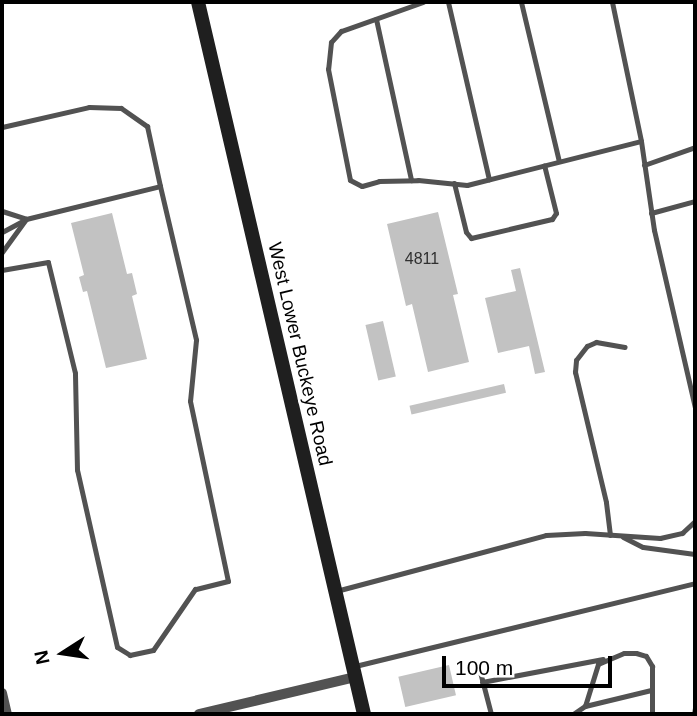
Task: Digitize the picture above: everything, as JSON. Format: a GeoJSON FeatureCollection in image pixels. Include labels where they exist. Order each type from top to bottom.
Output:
{"type":"FeatureCollection","features":[{"type":"Feature","properties":{"kind":"main road","name":"West Lower Buckeye Road"},"geometry":{"type":"LineString","coordinates":[[198,2],[364,714]]}},
{"type":"Feature","properties":{"kind":"street"},"geometry":{"type":"LineString","coordinates":[[199,714],[354,672]]}},
{"type":"Feature","properties":{"kind":"street"},"geometry":{"type":"LineString","coordinates":[[2,693],[7,714]]}},
{"type":"Feature","properties":{"kind":"lane"},"geometry":{"type":"LineString","coordinates":[[423,2],[341,31],[331,42],[328,69],[350,180],[362,186],[379,181],[411,180],[467,185],[641,141]]}},
{"type":"Feature","properties":{"kind":"lane"},"geometry":{"type":"LineString","coordinates":[[448,2],[489,179]]}},
{"type":"Feature","properties":{"kind":"lane"},"geometry":{"type":"LineString","coordinates":[[521,2],[559,161]]}},
{"type":"Feature","properties":{"kind":"lane"},"geometry":{"type":"LineString","coordinates":[[612,2],[641,141],[651,213],[695,407]]}},
{"type":"Feature","properties":{"kind":"lane"},"geometry":{"type":"LineString","coordinates":[[376,19],[411,180]]}},
{"type":"Feature","properties":{"kind":"lane"},"geometry":{"type":"LineString","coordinates":[[2,127],[89,107],[121,108],[147,126],[195,340],[190,401],[228,581],[195,589],[153,650],[130,655],[117,647],[77,470],[75,373],[48,262],[2,270]]}},
{"type":"Feature","properties":{"kind":"lane"},"geometry":{"type":"LineString","coordinates":[[644,165],[695,147]]}},
{"type":"Feature","properties":{"kind":"lane"},"geometry":{"type":"LineString","coordinates":[[454,183],[466,232],[471,238],[552,219],[556,213],[544,165]]}},
{"type":"Feature","properties":{"kind":"lane"},"geometry":{"type":"LineString","coordinates":[[2,232],[26,219],[160,186]]}},
{"type":"Feature","properties":{"kind":"lane"},"geometry":{"type":"LineString","coordinates":[[651,213],[695,201]]}},
{"type":"Feature","properties":{"kind":"lane"},"geometry":{"type":"LineString","coordinates":[[2,211],[26,219]]}},
{"type":"Feature","properties":{"kind":"lane"},"geometry":{"type":"LineString","coordinates":[[2,253],[26,219]]}},
{"type":"Feature","properties":{"kind":"lane"},"geometry":{"type":"LineString","coordinates":[[610,535],[606,502],[575,372],[576,360],[587,346],[596,342],[625,347]]}},
{"type":"Feature","properties":{"kind":"lane"},"geometry":{"type":"LineString","coordinates":[[336,591],[546,536],[610,535],[660,538],[682,533],[695,521]]}},
{"type":"Feature","properties":{"kind":"lane"},"geometry":{"type":"LineString","coordinates":[[620,536],[643,547],[695,554]]}},
{"type":"Feature","properties":{"kind":"lane"},"geometry":{"type":"LineString","coordinates":[[354,672],[695,583]]}},
{"type":"Feature","properties":{"kind":"lane"},"geometry":{"type":"LineString","coordinates":[[482,682],[636,653],[646,656],[652,666],[652,714]]}},
{"type":"Feature","properties":{"kind":"lane"},"geometry":{"type":"LineString","coordinates":[[585,706],[593,673],[598,664],[611,657]]}},
{"type":"Feature","properties":{"kind":"lane"},"geometry":{"type":"LineString","coordinates":[[479,668],[491,714]]}},
{"type":"Feature","properties":{"kind":"lane"},"geometry":{"type":"LineString","coordinates":[[573,714],[585,706],[651,690]]}},
{"type":"Feature","properties":{"kind":"lane"},"geometry":{"type":"LineString","coordinates":[[694,714],[695,708]]}},
{"type":"Feature","properties":{"kind":"building"},"geometry":{"type":"Polygon","coordinates":[[[438,212],[458,294],[453,295],[469,362],[428,372],[412,304],[406,306],[387,224],[438,212]]]}},
{"type":"Feature","properties":{"kind":"building"},"geometry":{"type":"Polygon","coordinates":[[[112,213],[127,274],[132,273],[137,294],[132,296],[147,359],[106,368],[87,291],[83,292],[79,277],[84,275],[71,223],[112,213]]]}},
{"type":"Feature","properties":{"kind":"building"},"geometry":{"type":"Polygon","coordinates":[[[520,268],[545,372],[535,374],[529,346],[498,353],[485,298],[516,291],[511,270],[520,268]]]}},
{"type":"Feature","properties":{"kind":"building"},"geometry":{"type":"Polygon","coordinates":[[[383,321],[396,377],[378,381],[365,325],[383,321]]]}},
{"type":"Feature","properties":{"kind":"building"},"geometry":{"type":"Polygon","coordinates":[[[504,384],[506,393],[412,415],[409,406],[504,384]]]}},
{"type":"Feature","properties":{"kind":"building"},"geometry":{"type":"Polygon","coordinates":[[[449,665],[456,695],[405,707],[398,677],[449,665]]]}}]}
